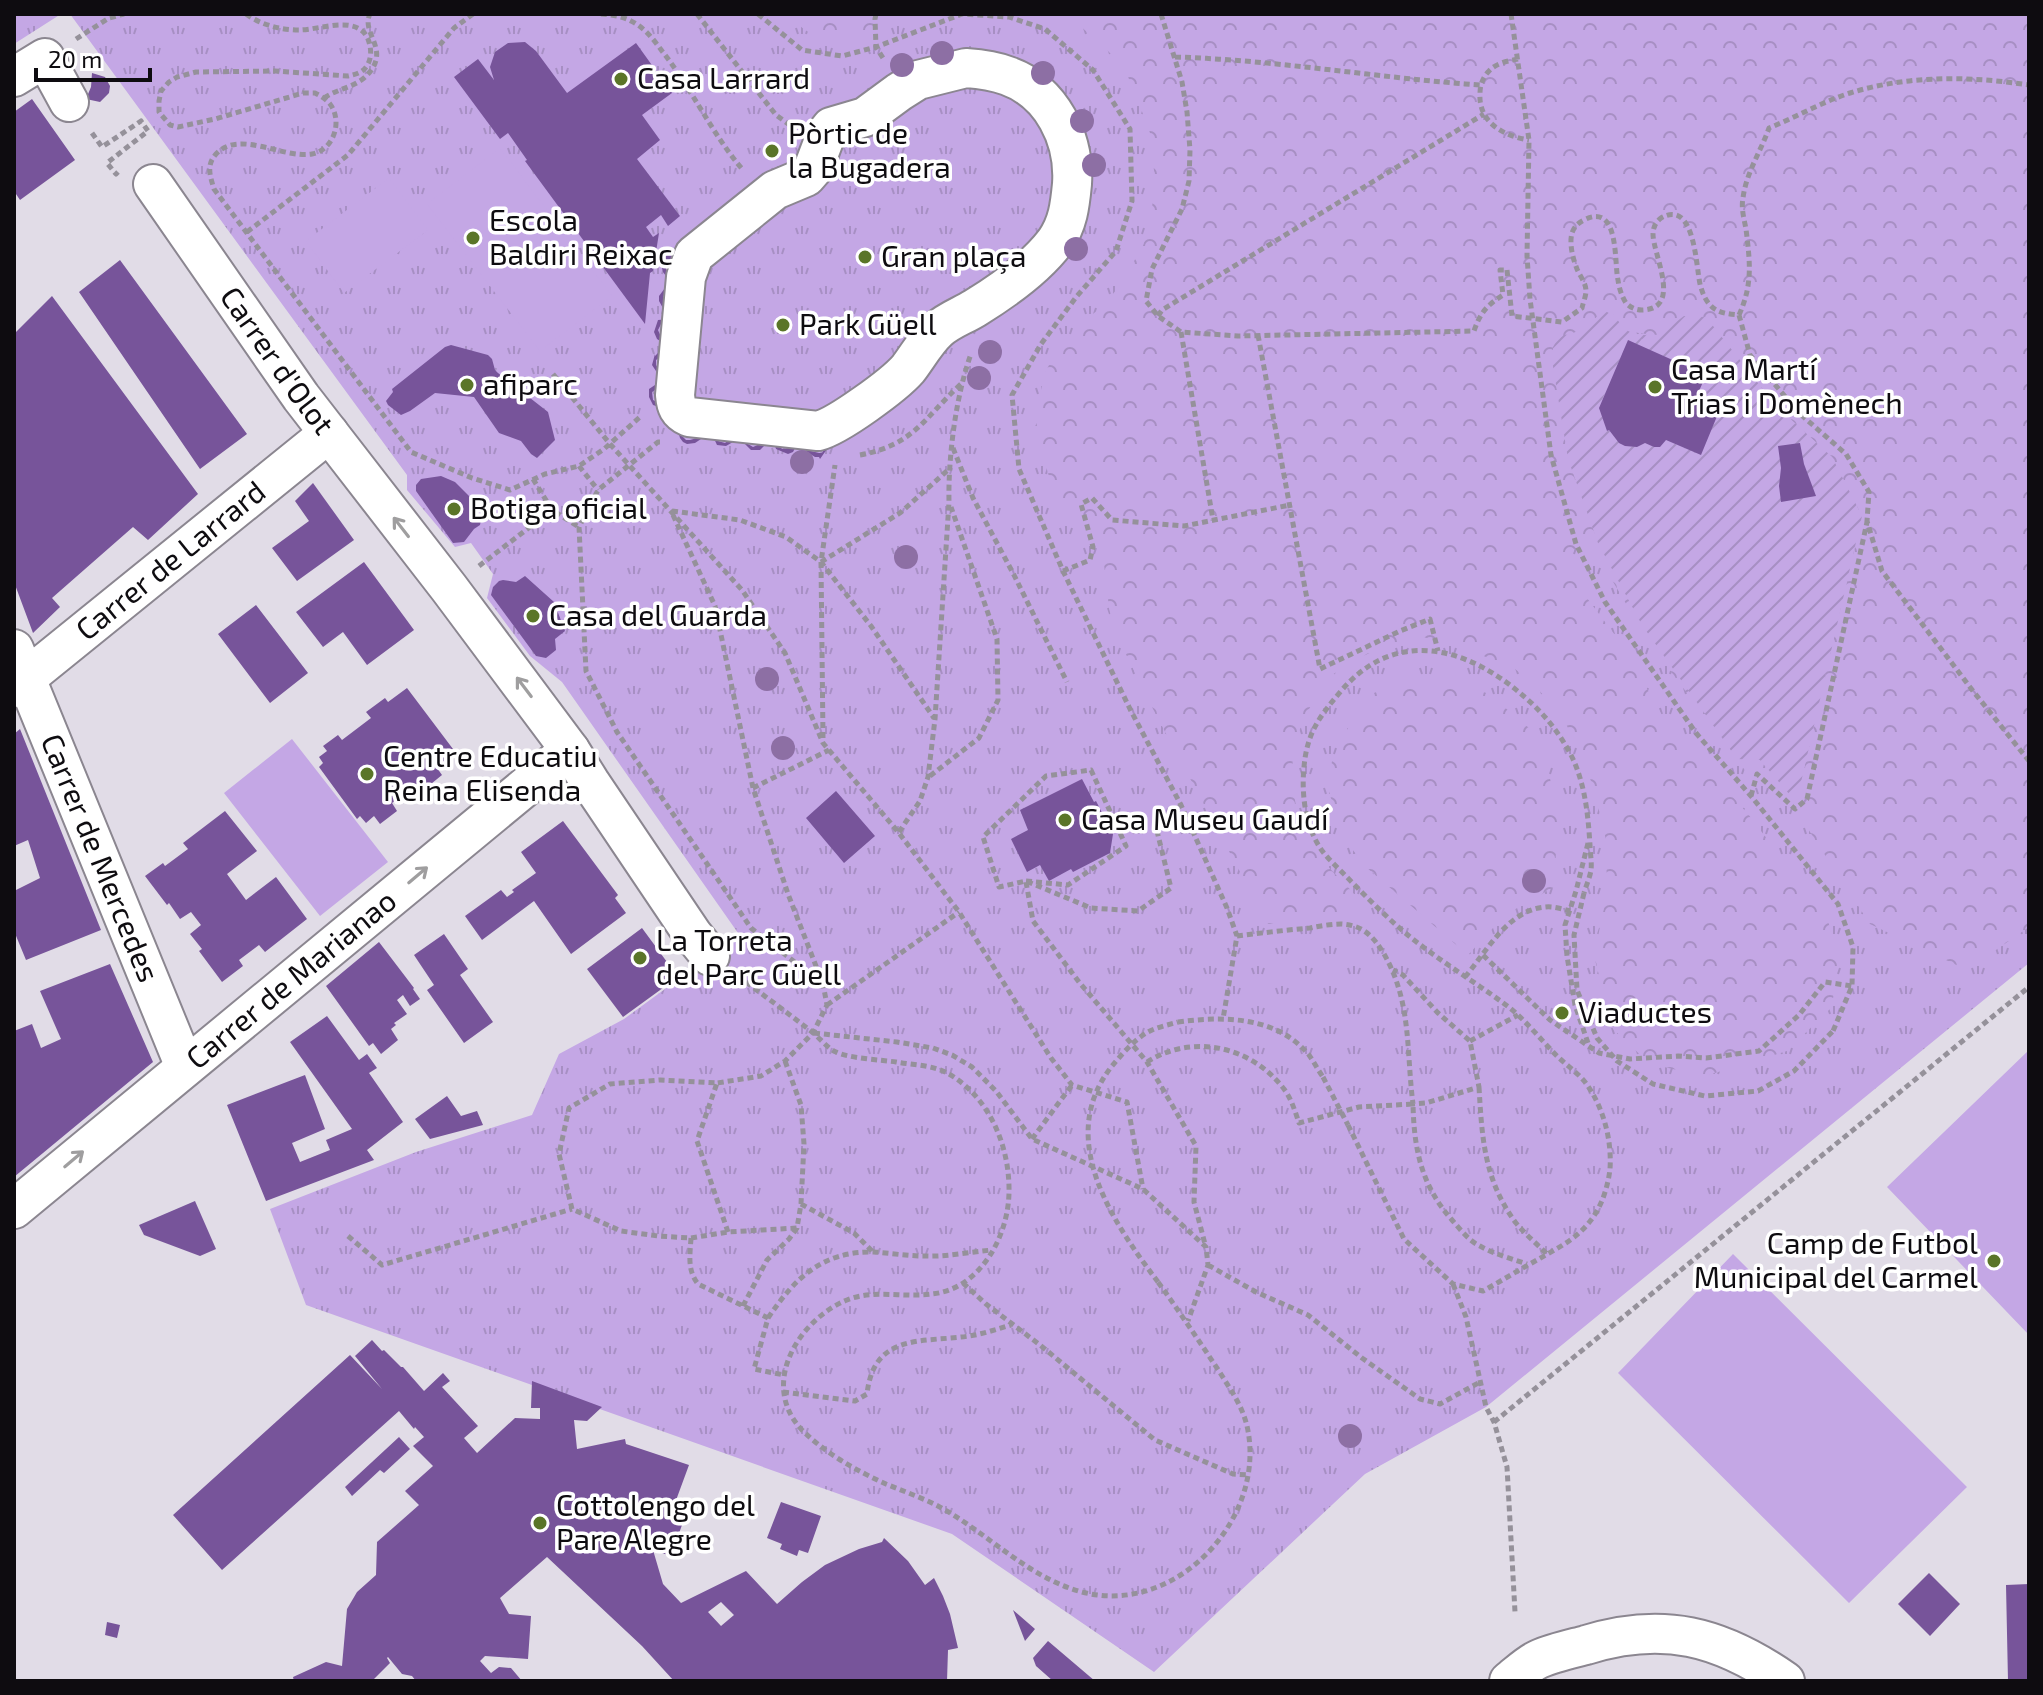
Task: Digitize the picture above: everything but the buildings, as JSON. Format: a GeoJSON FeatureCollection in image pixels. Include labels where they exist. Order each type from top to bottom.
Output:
{"type":"FeatureCollection","features":[{"type":"Feature","properties":{"kind":"street"},"geometry":{"type":"LineString","coordinates":[[29,68],[69,102]]}},
{"type":"Feature","properties":{"kind":"street"},"geometry":{"type":"LineString","coordinates":[[966,68],[1010,76],[1031,88],[1047,103],[1062,126],[1073,167],[1070,211],[1054,242],[1036,262],[1000,291],[936,331],[906,371],[869,400],[834,425],[818,431],[689,417],[675,405],[686,277],[690,263],[694,255],[762,184],[806,177],[813,169],[831,127],[865,117],[918,80],[966,68]]}},
{"type":"Feature","properties":{"kind":"street","name":"Carrer d'Olot"},"geometry":{"type":"LineString","coordinates":[[141,174],[301,397],[570,750],[710,956]]}},
{"type":"Feature","properties":{"kind":"street","name":"Carrer de Larrard"},"geometry":{"type":"LineString","coordinates":[[18,672],[329,433]]}},
{"type":"Feature","properties":{"kind":"street","name":"Carrer de Mercedes"},"geometry":{"type":"LineString","coordinates":[[18,672],[185,1067]]}},
{"type":"Feature","properties":{"kind":"street","name":"Carrer de Marianao"},"geometry":{"type":"LineString","coordinates":[[14,1209],[570,750]]}},
{"type":"Feature","properties":{"kind":"street"},"geometry":{"type":"LineString","coordinates":[[1509,1681],[1538,1660],[1614,1636],[1644,1632],[1705,1640],[1760,1664],[1785,1681]]}},
{"type":"Feature","properties":{"kind":"path"},"geometry":{"type":"LineString","coordinates":[[29,68],[106,16],[124,14]]}},
{"type":"Feature","properties":{"kind":"path"},"geometry":{"type":"LineString","coordinates":[[246,14],[264,24],[290,29],[354,26],[362,30],[371,48],[366,68],[348,76],[275,71],[196,72],[169,82],[161,91],[159,112],[170,125],[178,127],[303,93],[315,93],[331,105],[336,116],[336,127],[326,147],[314,153],[299,154],[242,144],[223,147],[210,161],[209,173],[214,189],[411,452],[472,478],[510,490],[545,474],[579,466],[639,419]]}},
{"type":"Feature","properties":{"kind":"path"},"geometry":{"type":"LineString","coordinates":[[324,98],[336,90],[352,87],[372,70],[376,49],[367,24],[370,14]]}},
{"type":"Feature","properties":{"kind":"path"},"geometry":{"type":"LineString","coordinates":[[247,232],[348,155],[454,28],[473,14]]}},
{"type":"Feature","properties":{"kind":"path"},"geometry":{"type":"LineString","coordinates":[[601,14],[619,15],[633,21],[651,36],[678,72],[731,156],[762,184]]}},
{"type":"Feature","properties":{"kind":"path"},"geometry":{"type":"LineString","coordinates":[[697,14],[776,115],[802,133]]}},
{"type":"Feature","properties":{"kind":"path"},"geometry":{"type":"LineString","coordinates":[[758,14],[802,50],[842,56],[876,47],[962,14],[1009,17],[1045,29],[1093,70],[1130,129],[1132,201],[1116,251],[1041,344],[1012,395],[1019,469],[1063,571],[1181,805],[1227,908],[1237,936],[1223,1019]]}},
{"type":"Feature","properties":{"kind":"path"},"geometry":{"type":"LineString","coordinates":[[876,14],[876,47]]}},
{"type":"Feature","properties":{"kind":"path"},"geometry":{"type":"LineString","coordinates":[[1453,1284],[1483,1291],[1579,1234],[1593,1218],[1604,1196],[1611,1152],[1607,1129],[1584,1080],[1518,1015],[1408,935],[1322,852],[1304,813],[1302,781],[1305,746],[1320,715],[1368,666],[1396,654],[1418,650],[1438,651],[1467,659],[1489,670],[1530,700],[1551,724],[1571,756],[1590,821],[1591,870],[1574,935],[1577,990],[1597,1038],[1617,1061],[1653,1084],[1705,1096],[1758,1091],[1794,1071],[1833,1031],[1852,986],[1853,947],[1838,904],[1696,733],[1605,602],[1576,544],[1551,455],[1532,318],[1527,256],[1529,140],[1511,14]]}},
{"type":"Feature","properties":{"kind":"path"},"geometry":{"type":"LineString","coordinates":[[1163,15],[1187,112],[1189,181],[1182,209],[1152,269],[1146,301],[1158,316],[1181,332],[1238,336],[1474,331],[1487,305],[1503,295],[1500,270],[1507,270],[1512,316],[1562,322],[1582,308],[1587,288],[1571,247],[1572,232],[1589,217],[1602,219],[1610,227],[1615,240],[1617,280],[1628,305],[1636,310],[1647,310],[1662,299],[1665,289],[1653,235],[1655,224],[1672,215],[1683,219],[1690,229],[1700,285],[1712,308],[1739,315]]}},
{"type":"Feature","properties":{"kind":"path"},"geometry":{"type":"LineString","coordinates":[[1174,57],[1228,58],[1480,85]]}},
{"type":"Feature","properties":{"kind":"path"},"geometry":{"type":"LineString","coordinates":[[1518,59],[1498,64],[1488,71],[1480,85],[1479,102],[1487,121],[1514,138],[1529,140]]}},
{"type":"Feature","properties":{"kind":"path"},"geometry":{"type":"LineString","coordinates":[[1751,796],[1757,774],[1795,809],[1807,799],[1867,521],[1869,492],[1846,454],[1799,413],[1750,355],[1739,315],[1750,277],[1742,201],[1749,173],[1769,128],[1849,93],[1920,79],[1997,80],[2029,85]]}},
{"type":"Feature","properties":{"kind":"path"},"geometry":{"type":"LineString","coordinates":[[69,102],[102,147],[141,121],[148,131],[107,163],[116,174],[141,174]]}},
{"type":"Feature","properties":{"kind":"path"},"geometry":{"type":"LineString","coordinates":[[1158,316],[1162,310],[1484,114]]}},
{"type":"Feature","properties":{"kind":"path"},"geometry":{"type":"LineString","coordinates":[[1181,332],[1213,520]]}},
{"type":"Feature","properties":{"kind":"path"},"geometry":{"type":"LineString","coordinates":[[1258,335],[1320,669],[1430,619],[1438,651]]}},
{"type":"Feature","properties":{"kind":"path"},"geometry":{"type":"LineString","coordinates":[[553,374],[610,444],[742,590],[785,653],[823,743],[899,833],[959,912],[1051,1058],[1072,1085],[1127,1102],[1143,1189]]}},
{"type":"Feature","properties":{"kind":"path"},"geometry":{"type":"LineString","coordinates":[[860,455],[905,440],[961,384],[948,469],[949,502],[935,719],[928,777],[920,801],[899,833]]}},
{"type":"Feature","properties":{"kind":"path"},"geometry":{"type":"LineString","coordinates":[[652,446],[598,490],[579,527],[586,671],[617,732],[751,928],[823,984]]}},
{"type":"Feature","properties":{"kind":"path"},"geometry":{"type":"LineString","coordinates":[[953,447],[973,498],[1067,682]]}},
{"type":"Feature","properties":{"kind":"path"},"geometry":{"type":"LineString","coordinates":[[823,743],[821,562],[836,460]]}},
{"type":"Feature","properties":{"kind":"path"},"geometry":{"type":"LineString","coordinates":[[579,466],[598,490]]}},
{"type":"Feature","properties":{"kind":"path"},"geometry":{"type":"LineString","coordinates":[[821,562],[900,513],[948,469]]}},
{"type":"Feature","properties":{"kind":"path"},"geometry":{"type":"LineString","coordinates":[[533,479],[552,510],[579,527]]}},
{"type":"Feature","properties":{"kind":"path"},"geometry":{"type":"LineString","coordinates":[[1063,571],[1090,560],[1093,547],[1081,504],[1092,498],[1112,520],[1184,526],[1290,505]]}},
{"type":"Feature","properties":{"kind":"path"},"geometry":{"type":"LineString","coordinates":[[928,777],[979,738],[998,700],[997,639],[949,502]]}},
{"type":"Feature","properties":{"kind":"path"},"geometry":{"type":"LineString","coordinates":[[475,569],[552,510]]}},
{"type":"Feature","properties":{"kind":"path"},"geometry":{"type":"LineString","coordinates":[[671,511],[740,520],[786,537],[821,562],[871,626],[935,719]]}},
{"type":"Feature","properties":{"kind":"path"},"geometry":{"type":"LineString","coordinates":[[671,511],[715,606],[753,788],[788,894],[823,984],[827,1005]]}},
{"type":"Feature","properties":{"kind":"path"},"geometry":{"type":"LineString","coordinates":[[1867,521],[1882,571],[2029,761]]}},
{"type":"Feature","properties":{"kind":"path"},"geometry":{"type":"LineString","coordinates":[[753,788],[829,750]]}},
{"type":"Feature","properties":{"kind":"path"},"geometry":{"type":"LineString","coordinates":[[1026,881],[1068,885],[1126,846],[1091,770],[1046,776],[983,837],[999,887],[1026,881],[1091,908],[1138,911],[1171,888],[1156,827],[1181,805]]}},
{"type":"Feature","properties":{"kind":"path"},"geometry":{"type":"LineString","coordinates":[[1589,1046],[1575,1005],[1565,925],[1590,838]]}},
{"type":"Feature","properties":{"kind":"path"},"geometry":{"type":"LineString","coordinates":[[1026,881],[1033,921],[1079,982],[1147,1062],[1196,1146],[1194,1202],[1208,1265],[1187,1322]]}},
{"type":"Feature","properties":{"kind":"path"},"geometry":{"type":"LineString","coordinates":[[1465,977],[1507,924],[1526,911],[1547,906],[1570,911]]}},
{"type":"Feature","properties":{"kind":"path"},"geometry":{"type":"LineString","coordinates":[[572,1209],[559,1154],[569,1108],[610,1084],[660,1080],[717,1083],[761,1076],[785,1061],[813,1033],[827,1005],[959,912]]}},
{"type":"Feature","properties":{"kind":"path"},"geometry":{"type":"LineString","coordinates":[[1237,936],[1340,924],[1361,929],[1374,938],[1393,970],[1402,994],[1414,1139],[1423,1175],[1438,1204],[1478,1246],[1528,1265]]}},
{"type":"Feature","properties":{"kind":"path"},"geometry":{"type":"LineString","coordinates":[[1483,955],[1550,1020],[1599,1053],[1630,1059],[1706,1058],[1759,1051],[1799,1015],[1825,982],[1852,986]]}},
{"type":"Feature","properties":{"kind":"path"},"geometry":{"type":"LineString","coordinates":[[710,956],[837,1054],[931,1067],[948,1073],[984,1106],[1000,1137],[1009,1172],[1009,1199],[1004,1225],[983,1266],[953,1289],[934,1294],[868,1294],[848,1299],[814,1321],[790,1355],[783,1392],[790,1412],[799,1426],[843,1462],[937,1506],[1033,1571],[1081,1592],[1127,1596],[1153,1590],[1176,1579],[1198,1563],[1216,1544],[1239,1508],[1249,1475],[1247,1423],[1240,1404],[1187,1322],[1128,1243],[1099,1188],[1088,1148],[1089,1117],[1092,1099],[1103,1078],[1121,1055],[1148,1032],[1178,1022],[1251,1021],[1293,1040],[1309,1055],[1348,1125],[1404,1239],[1453,1284],[1466,1317],[1486,1407],[1494,1422],[1507,1467],[1515,1612]]}},
{"type":"Feature","properties":{"kind":"path"},"geometry":{"type":"LineString","coordinates":[[1393,970],[1403,975],[1438,1013],[1470,1041],[1489,1172],[1502,1202],[1517,1225],[1547,1254]]}},
{"type":"Feature","properties":{"kind":"path"},"geometry":{"type":"LineString","coordinates":[[1494,1422],[2029,987]]}},
{"type":"Feature","properties":{"kind":"path"},"geometry":{"type":"LineString","coordinates":[[1470,1041],[1518,1015]]}},
{"type":"Feature","properties":{"kind":"path"},"geometry":{"type":"LineString","coordinates":[[813,1033],[897,1042],[933,1048],[952,1055],[972,1067],[996,1091],[1032,1139],[1143,1189],[1206,1247]]}},
{"type":"Feature","properties":{"kind":"path"},"geometry":{"type":"LineString","coordinates":[[1147,1062],[1161,1053],[1180,1047],[1215,1047],[1235,1052],[1269,1071],[1286,1092],[1299,1123],[1359,1107],[1426,1103],[1479,1087]]}},
{"type":"Feature","properties":{"kind":"path"},"geometry":{"type":"LineString","coordinates":[[743,1306],[767,1260],[797,1228],[804,1144],[801,1105],[785,1061]]}},
{"type":"Feature","properties":{"kind":"path"},"geometry":{"type":"LineString","coordinates":[[717,1083],[697,1141],[728,1232]]}},
{"type":"Feature","properties":{"kind":"path"},"geometry":{"type":"LineString","coordinates":[[1032,1139],[1072,1085]]}},
{"type":"Feature","properties":{"kind":"path"},"geometry":{"type":"LineString","coordinates":[[801,1204],[854,1233],[873,1252]]}},
{"type":"Feature","properties":{"kind":"path"},"geometry":{"type":"LineString","coordinates":[[348,1236],[382,1265],[572,1209],[621,1231],[691,1238],[728,1232],[797,1228]]}},
{"type":"Feature","properties":{"kind":"path"},"geometry":{"type":"LineString","coordinates":[[691,1238],[689,1263],[698,1284],[768,1318]]}},
{"type":"Feature","properties":{"kind":"path"},"geometry":{"type":"LineString","coordinates":[[784,1375],[754,1369],[768,1318],[794,1284],[812,1268],[852,1253],[926,1256],[993,1249]]}},
{"type":"Feature","properties":{"kind":"path"},"geometry":{"type":"LineString","coordinates":[[1208,1265],[1256,1292],[1308,1315],[1420,1399],[1440,1404],[1480,1382]]}},
{"type":"Feature","properties":{"kind":"path"},"geometry":{"type":"LineString","coordinates":[[963,1283],[1155,1440],[1233,1474],[1249,1475]]}},
{"type":"Feature","properties":{"kind":"path"},"geometry":{"type":"LineString","coordinates":[[783,1392],[855,1401],[867,1394],[868,1379],[874,1365],[895,1346],[909,1341],[971,1336],[1012,1325]]}},
{"type":"Feature","properties":{"kind":"green space"},"geometry":{"type":"Polygon","coordinates":[[[14,14],[61,14],[14,44],[14,14]]]}},
{"type":"Feature","properties":{"kind":"green space"},"geometry":{"type":"Polygon","coordinates":[[[70,14],[2029,14],[2029,963],[1486,1407],[1365,1474],[1154,1672],[952,1534],[306,1305],[270,1209],[416,1152],[532,1115],[559,1054],[624,1019],[738,933],[562,682],[530,656],[487,598],[493,574],[471,543],[455,547],[407,490],[407,475],[70,14]]]}},
{"type":"Feature","properties":{"kind":"green space"},"geometry":{"type":"Polygon","coordinates":[[[789,14],[894,14],[856,35],[828,39],[810,33],[789,14]]]}},
{"type":"Feature","properties":{"kind":"green space"},"geometry":{"type":"Polygon","coordinates":[[[1067,14],[2029,14],[2029,927],[1967,970],[1870,924],[1795,809],[1765,776],[1747,773],[1648,641],[1592,546],[1577,544],[1565,569],[1621,643],[1667,724],[1748,814],[1827,917],[1838,958],[1832,1007],[1787,1051],[1705,1076],[1650,1064],[1613,1029],[1594,956],[1607,893],[1606,840],[1594,789],[1562,716],[1514,668],[1458,646],[1423,637],[1388,644],[1329,677],[1304,717],[1293,750],[1292,785],[1299,821],[1319,857],[1354,894],[1338,915],[1268,924],[1114,630],[1100,529],[1093,514],[1074,521],[1066,501],[1048,474],[1039,451],[1040,440],[1033,431],[1038,420],[1044,375],[1054,355],[1117,289],[1142,248],[1150,226],[1155,180],[1150,133],[1123,67],[1067,14]],[[1602,313],[1581,329],[1557,340],[1760,760],[1790,795],[1799,791],[1862,516],[1832,457],[1776,406],[1706,317],[1684,316],[1659,335],[1629,330],[1615,315],[1602,313]]]}},
{"type":"Feature","properties":{"kind":"green space"},"geometry":{"type":"Polygon","coordinates":[[[500,148],[612,296],[540,351],[427,204],[500,148]]]}},
{"type":"Feature","properties":{"kind":"green space"},"geometry":{"type":"Polygon","coordinates":[[[389,178],[428,230],[344,293],[306,241],[389,178]]]}},
{"type":"Feature","properties":{"kind":"green space"},"geometry":{"type":"Polygon","coordinates":[[[1602,313],[1611,314],[1628,331],[1645,335],[1658,335],[1684,316],[1706,317],[1776,406],[1832,457],[1862,516],[1799,791],[1790,795],[1760,760],[1737,759],[1642,625],[1598,543],[1568,459],[1553,366],[1553,347],[1564,335],[1582,329],[1602,313]],[[1642,339],[1637,345],[1628,341],[1599,407],[1607,431],[1620,443],[1629,446],[1645,443],[1660,447],[1666,440],[1700,455],[1720,409],[1696,398],[1706,375],[1649,350],[1649,342],[1642,339]]]}},
{"type":"Feature","properties":{"kind":"green space"},"geometry":{"type":"Polygon","coordinates":[[[1410,677],[1464,685],[1489,694],[1529,728],[1547,764],[1558,817],[1554,887],[1505,915],[1468,955],[1366,867],[1342,836],[1328,788],[1332,761],[1350,724],[1374,693],[1410,677]]]}},
{"type":"Feature","properties":{"kind":"green space"},"geometry":{"type":"Polygon","coordinates":[[[292,739],[388,862],[320,916],[224,793],[292,739]]]}},
{"type":"Feature","properties":{"kind":"green space","name":"Camp de Futbol Municipal del Carmel"},"geometry":{"type":"Polygon","coordinates":[[[2029,1050],[2029,1335],[1887,1187],[2029,1050]]]}},
{"type":"Feature","properties":{"kind":"green space"},"geometry":{"type":"Polygon","coordinates":[[[1733,1254],[1967,1487],[1849,1603],[1618,1373],[1733,1254]]]}},
{"type":"Feature","properties":{"kind":"place","name":"Casa Larrard"},"geometry":{"type":"Point","coordinates":[621,79]}},
{"type":"Feature","properties":{"kind":"place","name":"Pòrtic de la Bugadera"},"geometry":{"type":"Point","coordinates":[772,151]}},
{"type":"Feature","properties":{"kind":"place","name":"Escola Baldiri Reixac"},"geometry":{"type":"Point","coordinates":[473,238]}},
{"type":"Feature","properties":{"kind":"place","name":"Gran plaça"},"geometry":{"type":"Point","coordinates":[865,257]}},
{"type":"Feature","properties":{"kind":"place","name":"Park Güell"},"geometry":{"type":"Point","coordinates":[783,325]}},
{"type":"Feature","properties":{"kind":"place","name":"afiparc"},"geometry":{"type":"Point","coordinates":[467,385]}},
{"type":"Feature","properties":{"kind":"place","name":"Casa Martí Trias i Domènech"},"geometry":{"type":"Point","coordinates":[1655,387]}},
{"type":"Feature","properties":{"kind":"place","name":"Botiga oficial"},"geometry":{"type":"Point","coordinates":[454,509]}},
{"type":"Feature","properties":{"kind":"place","name":"Casa del Guarda"},"geometry":{"type":"Point","coordinates":[533,616]}},
{"type":"Feature","properties":{"kind":"place","name":"Centre Educatiu Reina Elisenda"},"geometry":{"type":"Point","coordinates":[367,774]}},
{"type":"Feature","properties":{"kind":"place","name":"Casa Museu Gaudí"},"geometry":{"type":"Point","coordinates":[1065,820]}},
{"type":"Feature","properties":{"kind":"place","name":"La Torreta del Parc Güell"},"geometry":{"type":"Point","coordinates":[640,958]}},
{"type":"Feature","properties":{"kind":"place","name":"Viaductes"},"geometry":{"type":"Point","coordinates":[1562,1013]}},
{"type":"Feature","properties":{"kind":"place","name":"Camp de Futbol Municipal del Carmel"},"geometry":{"type":"Point","coordinates":[1994,1261]}},
{"type":"Feature","properties":{"kind":"place","name":"Cottolengo del Pare Alegre"},"geometry":{"type":"Point","coordinates":[540,1523]}}]}
